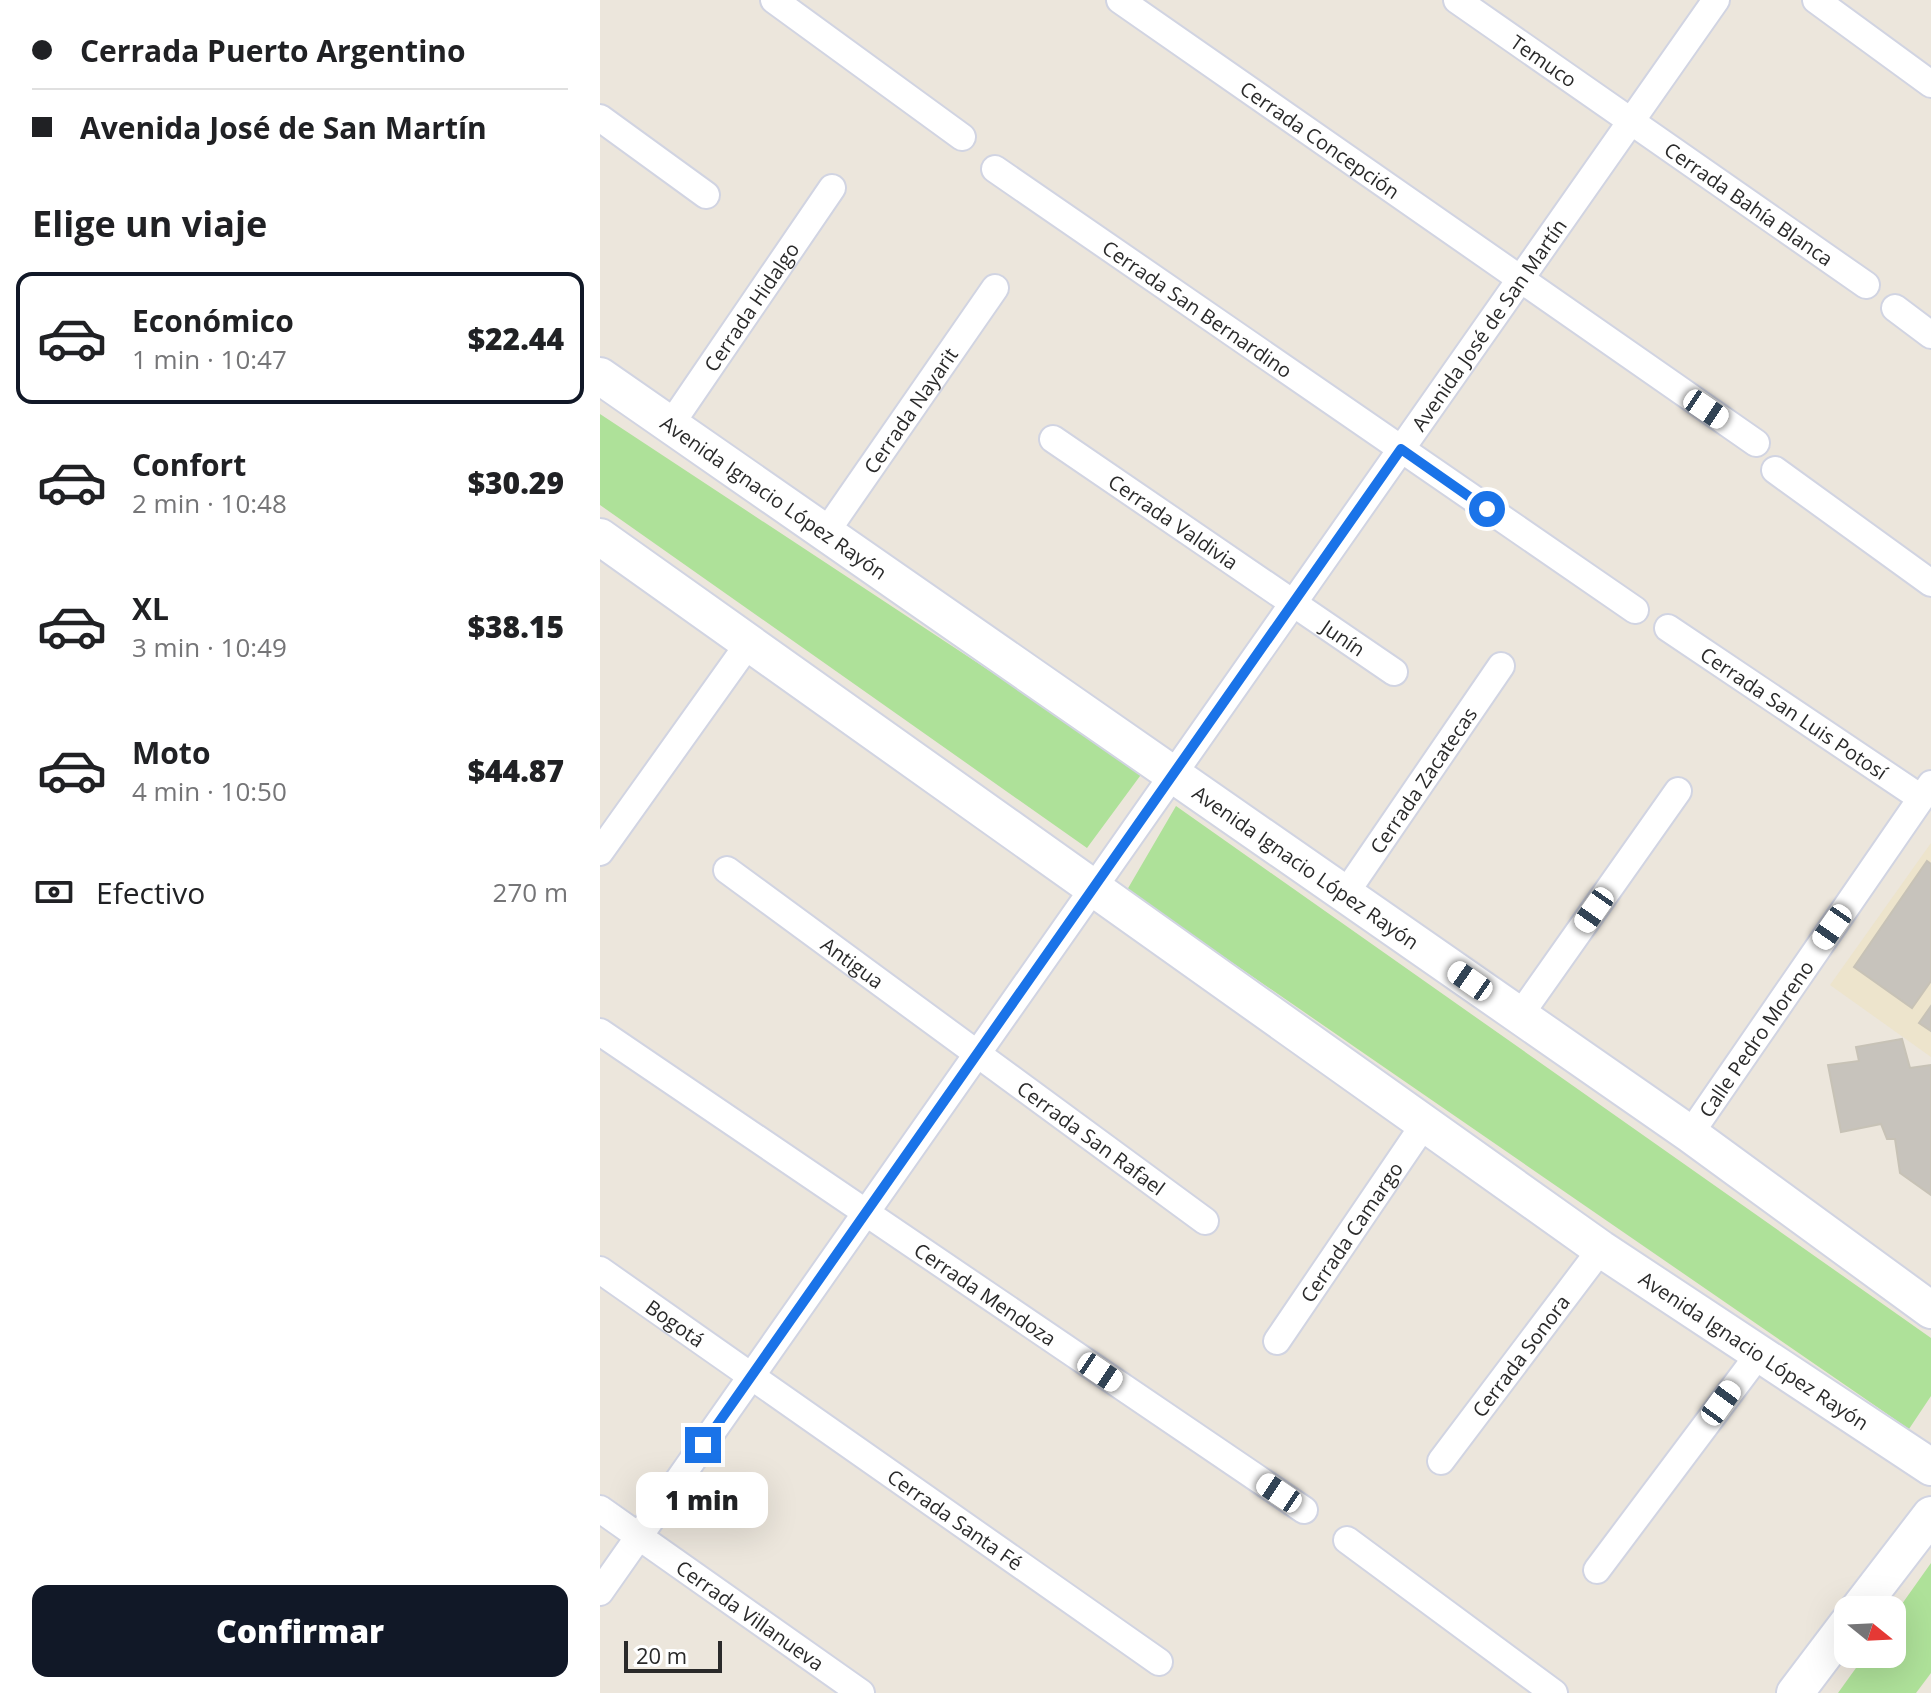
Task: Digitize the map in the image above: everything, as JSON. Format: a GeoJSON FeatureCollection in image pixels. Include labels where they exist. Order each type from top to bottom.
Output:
{"type":"FeatureCollection","features":[{"type":"Feature","properties":{"kind":"street"},"geometry":{"type":"LineString","coordinates":[[774,0],[962,137]]}},
{"type":"Feature","properties":{"kind":"street","name":"Cerrada Concepción"},"geometry":{"type":"LineString","coordinates":[[1120,0],[1519,281],[1756,443]]}},
{"type":"Feature","properties":{"kind":"street","name":"Temuco"},"geometry":{"type":"LineString","coordinates":[[1457,0],[1630,123]]}},
{"type":"Feature","properties":{"kind":"street","name":"Avenida José de San Martín"},"geometry":{"type":"LineString","coordinates":[[600,1592],[1716,0]]}},
{"type":"Feature","properties":{"kind":"street"},"geometry":{"type":"LineString","coordinates":[[1816,0],[1931,84]]}},
{"type":"Feature","properties":{"kind":"street"},"geometry":{"type":"LineString","coordinates":[[600,118],[706,195]]}},
{"type":"Feature","properties":{"kind":"street","name":"Cerrada Bahía Blanca"},"geometry":{"type":"LineString","coordinates":[[1630,123],[1866,285]]}},
{"type":"Feature","properties":{"kind":"street","name":"Cerrada San Bernardino"},"geometry":{"type":"LineString","coordinates":[[995,169],[1635,610]]}},
{"type":"Feature","properties":{"kind":"street","name":"Cerrada Hidalgo"},"geometry":{"type":"LineString","coordinates":[[671,424],[832,188]]}},
{"type":"Feature","properties":{"kind":"street","name":"Cerrada Nayarit"},"geometry":{"type":"LineString","coordinates":[[826,532],[995,288]]}},
{"type":"Feature","properties":{"kind":"street"},"geometry":{"type":"LineString","coordinates":[[1895,308],[1931,335]]}},
{"type":"Feature","properties":{"kind":"street","name":"Avenida Ignacio López Rayón"},"geometry":{"type":"LineString","coordinates":[[600,376],[1690,1134],[1931,1310]]}},
{"type":"Feature","properties":{"kind":"street","name":"Cerrada Valdivia"},"geometry":{"type":"LineString","coordinates":[[1053,439],[1294,602]]}},
{"type":"Feature","properties":{"kind":"street"},"geometry":{"type":"LineString","coordinates":[[1775,470],[1931,583]]}},
{"type":"Feature","properties":{"kind":"street","name":"Avenida Ignacio López Rayón"},"geometry":{"type":"LineString","coordinates":[[600,537],[1601,1249],[1931,1467]]}},
{"type":"Feature","properties":{"kind":"street","name":"Junín"},"geometry":{"type":"LineString","coordinates":[[1294,602],[1394,672]]}},
{"type":"Feature","properties":{"kind":"street","name":"Cerrada San Luis Potosí"},"geometry":{"type":"LineString","coordinates":[[1668,628],[1926,791]]}},
{"type":"Feature","properties":{"kind":"street"},"geometry":{"type":"LineString","coordinates":[[600,852],[749,643]]}},
{"type":"Feature","properties":{"kind":"street","name":"Cerrada Zacatecas"},"geometry":{"type":"LineString","coordinates":[[1345,894],[1501,666]]}},
{"type":"Feature","properties":{"kind":"street"},"geometry":{"type":"LineString","coordinates":[[1520,1015],[1678,791]]}},
{"type":"Feature","properties":{"kind":"street","name":"Calle Pedro Moreno"},"geometry":{"type":"LineString","coordinates":[[1690,1134],[1926,791]]}},
{"type":"Feature","properties":{"kind":"street","name":"Antigua"},"geometry":{"type":"LineString","coordinates":[[727,870],[977,1054]]}},
{"type":"Feature","properties":{"kind":"street","name":"Cerrada Mendoza"},"geometry":{"type":"LineString","coordinates":[[600,1032],[1304,1510]]}},
{"type":"Feature","properties":{"kind":"street","name":"Cerrada San Rafael"},"geometry":{"type":"LineString","coordinates":[[977,1054],[1205,1221]]}},
{"type":"Feature","properties":{"kind":"street","name":"Cerrada Camargo"},"geometry":{"type":"LineString","coordinates":[[1277,1341],[1425,1123]]}},
{"type":"Feature","properties":{"kind":"street","name":"Cerrada Sonora"},"geometry":{"type":"LineString","coordinates":[[1441,1461],[1601,1249]]}},
{"type":"Feature","properties":{"kind":"street","name":"Bogotá"},"geometry":{"type":"LineString","coordinates":[[600,1270],[751,1376]]}},
{"type":"Feature","properties":{"kind":"street"},"geometry":{"type":"LineString","coordinates":[[1597,1570],[1759,1354]]}},
{"type":"Feature","properties":{"kind":"street","name":"Cerrada Santa Fé"},"geometry":{"type":"LineString","coordinates":[[751,1376],[1159,1662]]}},
{"type":"Feature","properties":{"kind":"street","name":"Cerrada Villanueva"},"geometry":{"type":"LineString","coordinates":[[600,1509],[861,1693]]}},
{"type":"Feature","properties":{"kind":"street"},"geometry":{"type":"LineString","coordinates":[[1869,1596],[1931,1515]]}},
{"type":"Feature","properties":{"kind":"street"},"geometry":{"type":"LineString","coordinates":[[1347,1540],[1554,1693]]}},
{"type":"Feature","properties":{"kind":"street"},"geometry":{"type":"LineString","coordinates":[[1795,1693],[1834,1641]]}},
{"type":"Feature","properties":{"kind":"shaded area"},"geometry":{"type":"Polygon","coordinates":[[[1931,843],[1931,1057],[1830,985],[1931,843]]]}},
{"type":"Feature","properties":{"kind":"green space"},"geometry":{"type":"Polygon","coordinates":[[[600,414],[1143,772],[1087,848],[600,505],[600,414]]]}},
{"type":"Feature","properties":{"kind":"green space"},"geometry":{"type":"Polygon","coordinates":[[[1176,806],[1931,1338],[1931,1396],[1909,1429],[1127,890],[1176,806]]]}},
{"type":"Feature","properties":{"kind":"green space"},"geometry":{"type":"Polygon","coordinates":[[[1931,1563],[1931,1673],[1916,1693],[1838,1693],[1856,1668],[1906,1668],[1906,1598],[1931,1563]]]}},
{"type":"Feature","properties":{"kind":"building"},"geometry":{"type":"Polygon","coordinates":[[[1927,861],[1931,864],[1931,981],[1912,1008],[1854,967],[1927,861]]]}},
{"type":"Feature","properties":{"kind":"building"},"geometry":{"type":"Polygon","coordinates":[[[1931,1006],[1931,1031],[1919,1023],[1931,1006]]]}},
{"type":"Feature","properties":{"kind":"building"},"geometry":{"type":"Polygon","coordinates":[[[1902,1039],[1910,1068],[1931,1065],[1931,1195],[1900,1173],[1895,1139],[1887,1139],[1881,1124],[1841,1132],[1828,1065],[1859,1061],[1856,1047],[1902,1039]]]}},
{"type":"Feature","properties":{"kind":"route"},"geometry":{"type":"LineString","coordinates":[[703,1445],[1401,449],[1487,509]]}}]}
